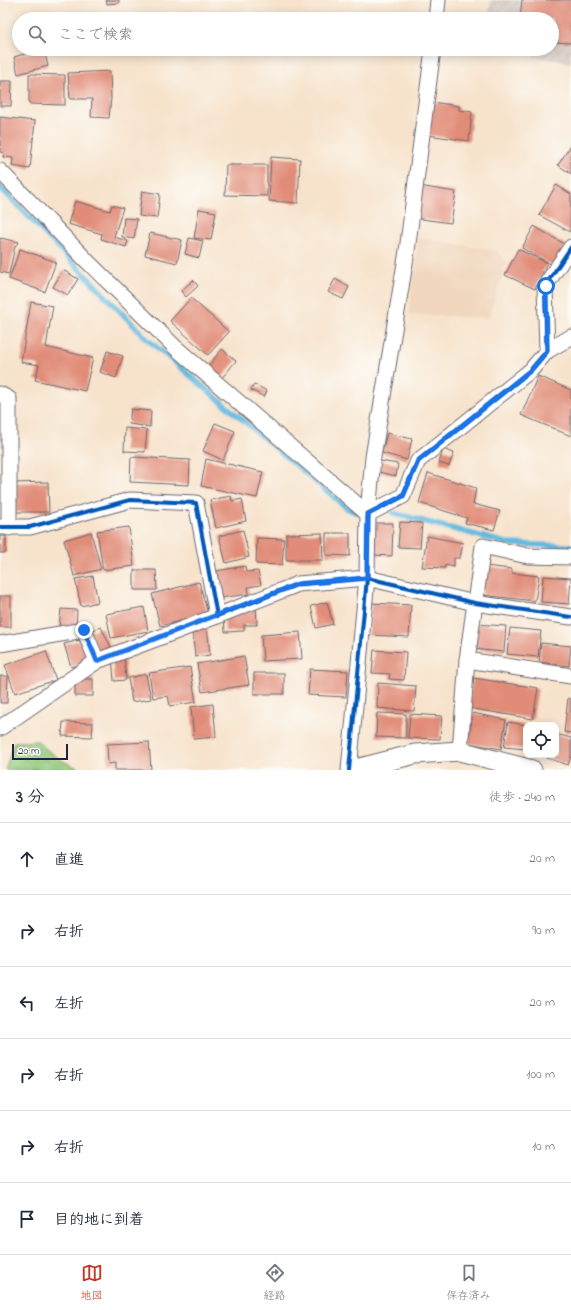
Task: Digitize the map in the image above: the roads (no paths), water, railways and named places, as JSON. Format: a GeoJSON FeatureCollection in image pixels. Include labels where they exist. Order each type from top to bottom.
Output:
{"type":"FeatureCollection","features":[{"type":"Feature","properties":{"kind":"street"},"geometry":{"type":"LineString","coordinates":[[437,12],[438,0]]}},
{"type":"Feature","properties":{"kind":"street"},"geometry":{"type":"LineString","coordinates":[[431,56],[407,251],[373,457],[368,514],[367,578],[350,770],[415,754],[460,751],[532,770]]}},
{"type":"Feature","properties":{"kind":"street"},"geometry":{"type":"LineString","coordinates":[[0,171],[60,234],[176,348],[368,514]]}},
{"type":"Feature","properties":{"kind":"street"},"geometry":{"type":"LineString","coordinates":[[547,351],[546,286],[571,246]]}},
{"type":"Feature","properties":{"kind":"street"},"geometry":{"type":"LineString","coordinates":[[368,514],[403,496],[418,461],[531,370],[547,351],[571,337]]}},
{"type":"Feature","properties":{"kind":"street"},"geometry":{"type":"LineString","coordinates":[[0,394],[8,399],[4,528],[30,527],[130,500],[196,504],[217,616]]}},
{"type":"Feature","properties":{"kind":"street"},"geometry":{"type":"LineString","coordinates":[[460,751],[467,660],[483,546],[528,556],[571,557]]}},
{"type":"Feature","properties":{"kind":"street"},"geometry":{"type":"LineString","coordinates":[[0,728],[97,661],[298,584],[367,578],[475,604],[571,617]]}},
{"type":"Feature","properties":{"kind":"street"},"geometry":{"type":"LineString","coordinates":[[0,644],[84,630],[97,661]]}},
{"type":"Feature","properties":{"kind":"street"},"geometry":{"type":"LineString","coordinates":[[467,660],[571,676]]}},
{"type":"Feature","properties":{"kind":"waterway"},"geometry":{"type":"LineString","coordinates":[[0,187],[147,339],[348,509],[358,513]]}},
{"type":"Feature","properties":{"kind":"waterway"},"geometry":{"type":"LineString","coordinates":[[393,513],[510,544],[571,546]]}}]}
